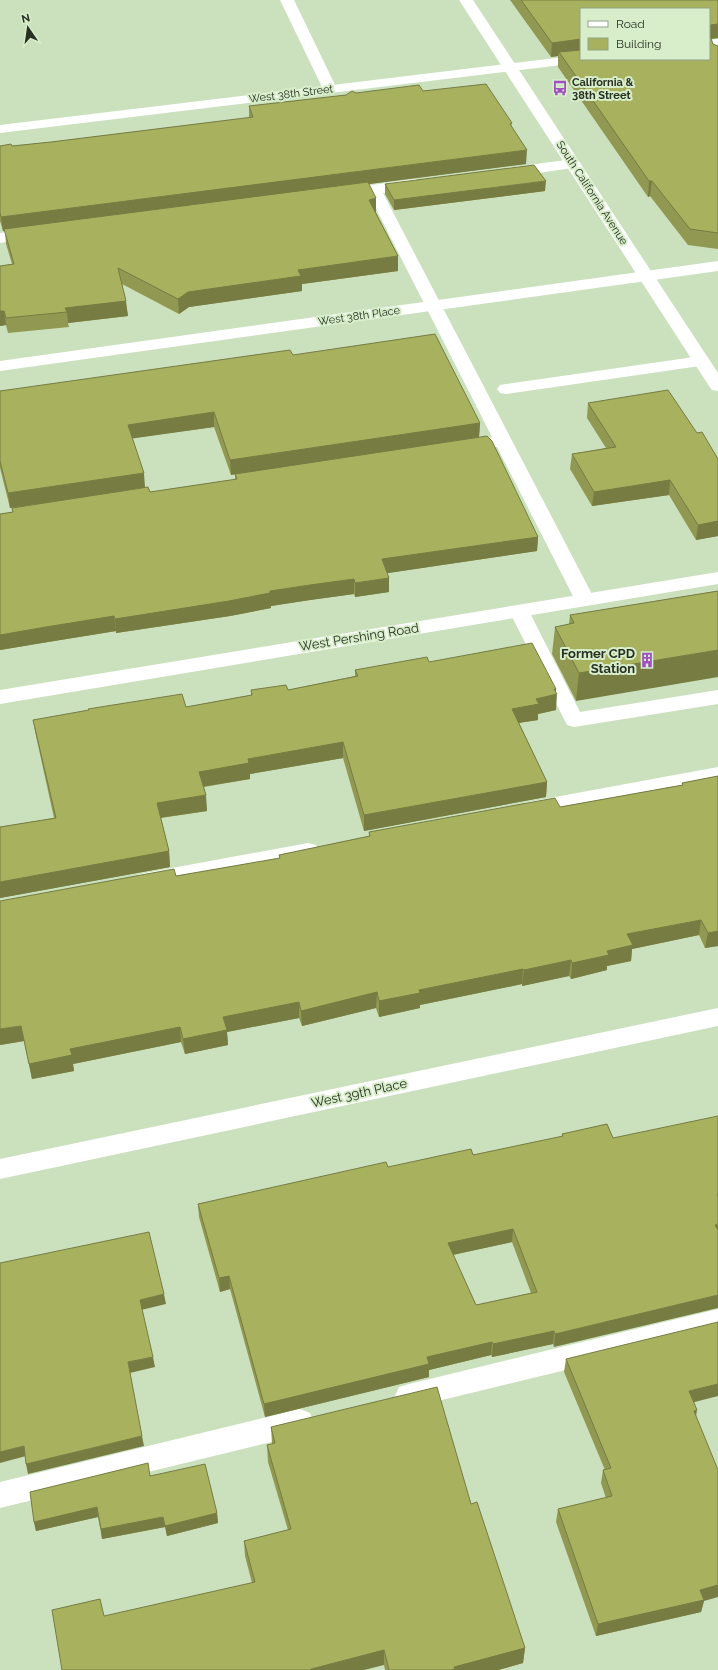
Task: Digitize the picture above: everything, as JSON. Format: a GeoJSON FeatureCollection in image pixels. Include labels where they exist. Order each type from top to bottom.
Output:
{"type":"FeatureCollection","features":[{"type":"Feature","properties":{"kind":"street"},"geometry":{"type":"LineString","coordinates":[[287,0],[330,89]]}},
{"type":"Feature","properties":{"kind":"street","name":"South California Avenue"},"geometry":{"type":"LineString","coordinates":[[466,0],[718,386]]}},
{"type":"Feature","properties":{"kind":"street"},"geometry":{"type":"LineString","coordinates":[[710,46],[718,56]]}},
{"type":"Feature","properties":{"kind":"street","name":"West 38th Street"},"geometry":{"type":"LineString","coordinates":[[0,129],[580,59]]}},
{"type":"Feature","properties":{"kind":"street"},"geometry":{"type":"LineString","coordinates":[[491,174],[573,164]]}},
{"type":"Feature","properties":{"kind":"street"},"geometry":{"type":"LineString","coordinates":[[327,196],[429,183]]}},
{"type":"Feature","properties":{"kind":"street"},"geometry":{"type":"LineString","coordinates":[[374,190],[585,600]]}},
{"type":"Feature","properties":{"kind":"street"},"geometry":{"type":"LineString","coordinates":[[0,238],[47,232]]}},
{"type":"Feature","properties":{"kind":"street","name":"West 38th Place"},"geometry":{"type":"LineString","coordinates":[[0,366],[718,266]]}},
{"type":"Feature","properties":{"kind":"street"},"geometry":{"type":"LineString","coordinates":[[506,389],[701,361]]}},
{"type":"Feature","properties":{"kind":"street"},"geometry":{"type":"LineString","coordinates":[[448,450],[502,441]]}},
{"type":"Feature","properties":{"kind":"street","name":"West Pershing Road"},"geometry":{"type":"LineString","coordinates":[[0,697],[718,578]]}},
{"type":"Feature","properties":{"kind":"street"},"geometry":{"type":"LineString","coordinates":[[519,611],[574,720],[718,696]]}},
{"type":"Feature","properties":{"kind":"street"},"geometry":{"type":"LineString","coordinates":[[507,814],[718,774]]}},
{"type":"Feature","properties":{"kind":"street"},"geometry":{"type":"LineString","coordinates":[[125,884],[328,847]]}},
{"type":"Feature","properties":{"kind":"street","name":"West 39th Place"},"geometry":{"type":"LineString","coordinates":[[0,1169],[718,1017]]}},
{"type":"Feature","properties":{"kind":"street"},"geometry":{"type":"LineString","coordinates":[[386,1401],[718,1321]]}},
{"type":"Feature","properties":{"kind":"street"},"geometry":{"type":"LineString","coordinates":[[0,1495],[324,1416]]}},
{"type":"Feature","properties":{"kind":"building"},"geometry":{"type":"Polygon","coordinates":[[[521,0],[718,0],[718,24],[710,25],[710,8],[580,8],[580,39],[552,43],[521,0]]]}},
{"type":"Feature","properties":{"kind":"building"},"geometry":{"type":"Polygon","coordinates":[[[710,36],[713,44],[718,46],[718,233],[690,229],[652,181],[649,181],[559,52],[580,50],[580,60],[710,60],[710,36]]]}},
{"type":"Feature","properties":{"kind":"building"},"geometry":{"type":"Polygon","coordinates":[[[486,84],[512,123],[510,124],[527,150],[1,217],[0,146],[51,142],[253,117],[249,106],[346,95],[352,91],[356,93],[419,85],[423,91],[486,84]]]}},
{"type":"Feature","properties":{"kind":"building"},"geometry":{"type":"Polygon","coordinates":[[[534,165],[546,181],[394,200],[385,184],[534,165]]]}},
{"type":"Feature","properties":{"kind":"building"},"geometry":{"type":"Polygon","coordinates":[[[368,182],[376,198],[369,200],[398,256],[298,270],[301,276],[188,292],[178,299],[118,268],[126,301],[65,308],[67,312],[6,318],[4,311],[0,311],[0,266],[14,264],[4,229],[368,182]]]}},
{"type":"Feature","properties":{"kind":"building"},"geometry":{"type":"Polygon","coordinates":[[[435,334],[480,423],[230,460],[214,412],[128,425],[144,473],[8,493],[0,461],[0,391],[290,350],[293,355],[435,334]]]}},
{"type":"Feature","properties":{"kind":"building"},"geometry":{"type":"Polygon","coordinates":[[[668,390],[697,433],[702,432],[718,459],[718,521],[698,525],[670,480],[594,492],[572,454],[616,447],[588,403],[668,390]]]}},
{"type":"Feature","properties":{"kind":"building"},"geometry":{"type":"Polygon","coordinates":[[[487,436],[492,441],[538,537],[382,559],[389,578],[355,583],[354,579],[310,585],[270,591],[270,593],[229,601],[115,619],[114,616],[0,635],[0,514],[13,512],[12,508],[148,487],[150,492],[237,479],[235,474],[487,436]]]}},
{"type":"Feature","properties":{"kind":"building"},"geometry":{"type":"Polygon","coordinates":[[[718,591],[718,650],[579,673],[555,627],[574,623],[570,615],[718,591]]]}},
{"type":"Feature","properties":{"kind":"building"},"geometry":{"type":"Polygon","coordinates":[[[532,643],[556,689],[554,689],[557,694],[536,699],[539,704],[512,709],[547,782],[364,815],[343,742],[248,759],[249,763],[199,772],[206,795],[157,803],[169,851],[0,882],[0,827],[56,818],[33,720],[89,710],[88,709],[182,694],[186,707],[252,695],[251,690],[286,685],[288,690],[358,676],[355,670],[427,657],[429,662],[532,643]]]}},
{"type":"Feature","properties":{"kind":"building"},"geometry":{"type":"Polygon","coordinates":[[[718,776],[718,931],[708,933],[701,920],[627,934],[633,945],[607,951],[609,955],[572,963],[571,960],[523,969],[419,990],[420,993],[379,1001],[377,992],[301,1011],[299,1002],[223,1017],[227,1030],[183,1039],[180,1027],[70,1049],[72,1055],[29,1064],[21,1026],[0,1029],[0,901],[174,869],[176,876],[280,858],[279,855],[370,836],[369,832],[555,798],[560,807],[683,785],[682,783],[718,776]]]}},
{"type":"Feature","properties":{"kind":"building"},"geometry":{"type":"Polygon","coordinates":[[[718,1116],[718,1224],[715,1225],[718,1230],[718,1295],[555,1334],[554,1331],[493,1344],[492,1342],[427,1357],[429,1364],[264,1404],[229,1276],[219,1278],[198,1204],[386,1162],[388,1167],[471,1149],[473,1155],[563,1136],[562,1134],[607,1124],[613,1138],[718,1116]],[[513,1229],[448,1243],[476,1305],[537,1292],[513,1229]]]}},
{"type":"Feature","properties":{"kind":"building"},"geometry":{"type":"Polygon","coordinates":[[[149,1232],[164,1294],[140,1300],[153,1357],[128,1362],[142,1436],[26,1464],[24,1446],[0,1452],[0,1263],[149,1232]]]}},
{"type":"Feature","properties":{"kind":"building"},"geometry":{"type":"Polygon","coordinates":[[[718,1322],[718,1384],[689,1391],[697,1410],[694,1411],[718,1470],[718,1585],[700,1590],[704,1600],[598,1624],[558,1509],[612,1496],[603,1470],[611,1468],[566,1359],[718,1322]]]}},
{"type":"Feature","properties":{"kind":"building"},"geometry":{"type":"Polygon","coordinates":[[[437,1387],[471,1504],[477,1502],[525,1648],[454,1667],[455,1669],[451,1670],[389,1670],[384,1650],[311,1670],[62,1670],[52,1610],[100,1599],[104,1616],[255,1582],[244,1541],[291,1529],[267,1445],[275,1443],[271,1427],[437,1387]]]}},
{"type":"Feature","properties":{"kind":"building"},"geometry":{"type":"Polygon","coordinates":[[[148,1463],[150,1476],[205,1464],[217,1513],[165,1526],[163,1517],[101,1529],[97,1507],[34,1522],[30,1492],[148,1463]]]}},
{"type":"Feature","properties":{"kind":"place","name":"California & 38th Street"},"geometry":{"type":"Point","coordinates":[560,88]}},
{"type":"Feature","properties":{"kind":"place","name":"Former CPD Station"},"geometry":{"type":"Point","coordinates":[647,660]}}]}
